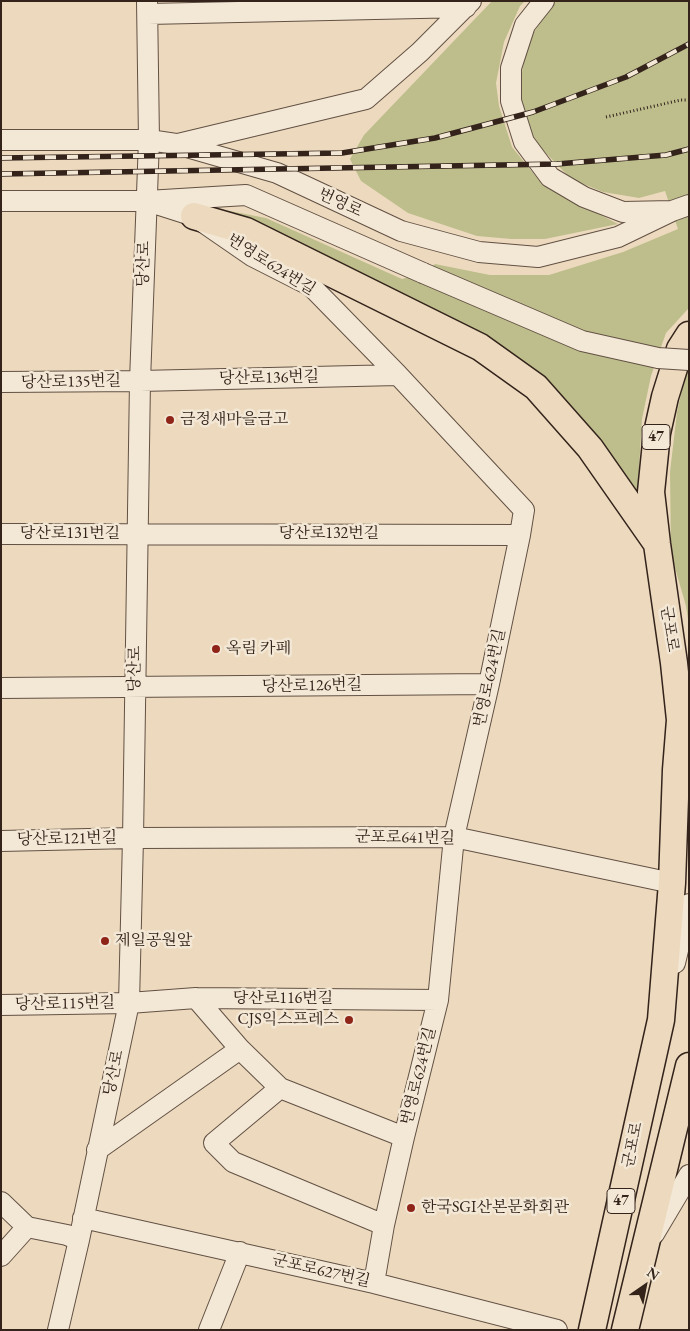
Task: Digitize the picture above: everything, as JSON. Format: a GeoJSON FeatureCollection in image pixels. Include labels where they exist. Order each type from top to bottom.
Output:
{"type":"FeatureCollection","features":[{"type":"Feature","properties":{"kind":"main road"},"geometry":{"type":"LineString","coordinates":[[194,216],[246,231],[472,343],[536,387],[590,448],[657,544]]}},
{"type":"Feature","properties":{"kind":"main road","name":"군포로"},"geometry":{"type":"LineString","coordinates":[[592,1330],[661,1020],[672,883],[676,770],[680,720],[651,492],[657,433],[665,397],[680,349],[689,335]]}},
{"type":"Feature","properties":{"kind":"main road","name":"47"},"geometry":{"type":"LineString","coordinates":[[624,1330],[689,1066]]}},
{"type":"Feature","properties":{"kind":"street"},"geometry":{"type":"LineString","coordinates":[[544,1],[526,25],[511,68],[511,101],[524,142],[550,177],[584,197],[623,212],[680,208]]}},
{"type":"Feature","properties":{"kind":"street"},"geometry":{"type":"LineString","coordinates":[[148,8],[469,4]]}},
{"type":"Feature","properties":{"kind":"street"},"geometry":{"type":"LineString","coordinates":[[176,144],[366,99],[420,52],[469,4]]}},
{"type":"Feature","properties":{"kind":"street","name":"당산로"},"geometry":{"type":"LineString","coordinates":[[58,1330],[129,1003],[140,381],[149,140],[148,8]]}},
{"type":"Feature","properties":{"kind":"street","name":"번영로"},"geometry":{"type":"LineString","coordinates":[[1,140],[149,140],[176,144],[276,173],[401,231],[479,252],[538,257],[618,237],[680,208]]}},
{"type":"Feature","properties":{"kind":"street"},"geometry":{"type":"LineString","coordinates":[[1,201],[147,201],[246,195],[582,341],[658,358],[689,360]]}},
{"type":"Feature","properties":{"kind":"street","name":"번영로624번길"},"geometry":{"type":"LineString","coordinates":[[147,201],[194,216],[252,256],[311,286],[398,375],[524,510],[489,684],[454,837],[438,1000],[384,1225],[374,1283]]}},
{"type":"Feature","properties":{"kind":"street","name":"당산로136번길"},"geometry":{"type":"LineString","coordinates":[[140,381],[398,375]]}},
{"type":"Feature","properties":{"kind":"street","name":"당산로135번길"},"geometry":{"type":"LineString","coordinates":[[1,382],[140,381]]}},
{"type":"Feature","properties":{"kind":"street","name":"당산로131번길"},"geometry":{"type":"LineString","coordinates":[[1,534],[138,534]]}},
{"type":"Feature","properties":{"kind":"street","name":"당산로132번길"},"geometry":{"type":"LineString","coordinates":[[138,534],[520,535]]}},
{"type":"Feature","properties":{"kind":"street","name":"당산로126번길"},"geometry":{"type":"LineString","coordinates":[[1,688],[489,684]]}},
{"type":"Feature","properties":{"kind":"street","name":"군포로641번길"},"geometry":{"type":"LineString","coordinates":[[133,838],[454,837],[672,883]]}},
{"type":"Feature","properties":{"kind":"street","name":"당산로121번길"},"geometry":{"type":"LineString","coordinates":[[1,840],[133,838]]}},
{"type":"Feature","properties":{"kind":"street","name":"군포로"},"geometry":{"type":"LineString","coordinates":[[661,1020],[689,904]]}},
{"type":"Feature","properties":{"kind":"street"},"geometry":{"type":"LineString","coordinates":[[196,998],[240,1049],[280,1088],[404,1137]]}},
{"type":"Feature","properties":{"kind":"street","name":"당산로116번길"},"geometry":{"type":"LineString","coordinates":[[129,1003],[196,998],[438,1000]]}},
{"type":"Feature","properties":{"kind":"street","name":"당산로115번길"},"geometry":{"type":"LineString","coordinates":[[1,1005],[129,1003]]}},
{"type":"Feature","properties":{"kind":"street"},"geometry":{"type":"LineString","coordinates":[[98,1150],[240,1049]]}},
{"type":"Feature","properties":{"kind":"street"},"geometry":{"type":"LineString","coordinates":[[280,1088],[214,1143],[234,1162],[384,1225]]}},
{"type":"Feature","properties":{"kind":"street"},"geometry":{"type":"LineString","coordinates":[[644,1251],[689,1174]]}},
{"type":"Feature","properties":{"kind":"street"},"geometry":{"type":"LineString","coordinates":[[1,1202],[27,1227],[67,1235],[79,1240]]}},
{"type":"Feature","properties":{"kind":"street","name":"군포로627번길"},"geometry":{"type":"LineString","coordinates":[[83,1218],[374,1283],[556,1330]]}},
{"type":"Feature","properties":{"kind":"street"},"geometry":{"type":"LineString","coordinates":[[1,1256],[27,1227]]}},
{"type":"Feature","properties":{"kind":"street"},"geometry":{"type":"LineString","coordinates":[[209,1330],[240,1252]]}},
{"type":"Feature","properties":{"kind":"path"},"geometry":{"type":"LineString","coordinates":[[606,117],[681,100],[689,100]]}},
{"type":"Feature","properties":{"kind":"green space"},"geometry":{"type":"Polygon","coordinates":[[[492,1],[525,1],[520,6],[504,42],[496,83],[499,106],[512,147],[543,185],[618,224],[545,239],[477,236],[408,213],[361,181],[350,159],[364,135],[492,1]]]}},
{"type":"Feature","properties":{"kind":"green space"},"geometry":{"type":"Polygon","coordinates":[[[555,1],[689,1],[689,309],[666,333],[651,376],[642,419],[637,502],[553,388],[209,207],[266,218],[402,279],[423,273],[435,264],[490,275],[549,275],[623,252],[678,229],[665,191],[639,198],[603,192],[571,179],[541,148],[527,127],[519,88],[528,41],[555,1]]]}},
{"type":"Feature","properties":{"kind":"green space"},"geometry":{"type":"Polygon","coordinates":[[[689,366],[689,626],[686,606],[671,554],[670,472],[677,412],[689,366]]]}},
{"type":"Feature","properties":{"kind":"railway"},"geometry":{"type":"LineString","coordinates":[[1,158],[342,153],[435,138],[533,112],[626,77],[689,44]]}},
{"type":"Feature","properties":{"kind":"railway"},"geometry":{"type":"LineString","coordinates":[[1,174],[557,164],[666,155],[689,149]]}},
{"type":"Feature","properties":{"kind":"place","name":"금정새마을금고"},"geometry":{"type":"Point","coordinates":[170,420]}},
{"type":"Feature","properties":{"kind":"place","name":"옥림 카페"},"geometry":{"type":"Point","coordinates":[216,649]}},
{"type":"Feature","properties":{"kind":"place","name":"제일공원앞"},"geometry":{"type":"Point","coordinates":[105,941]}},
{"type":"Feature","properties":{"kind":"place","name":"CJS익스프레스"},"geometry":{"type":"Point","coordinates":[349,1020]}},
{"type":"Feature","properties":{"kind":"place","name":"한국SGI산본문화회관"},"geometry":{"type":"Point","coordinates":[411,1208]}}]}
